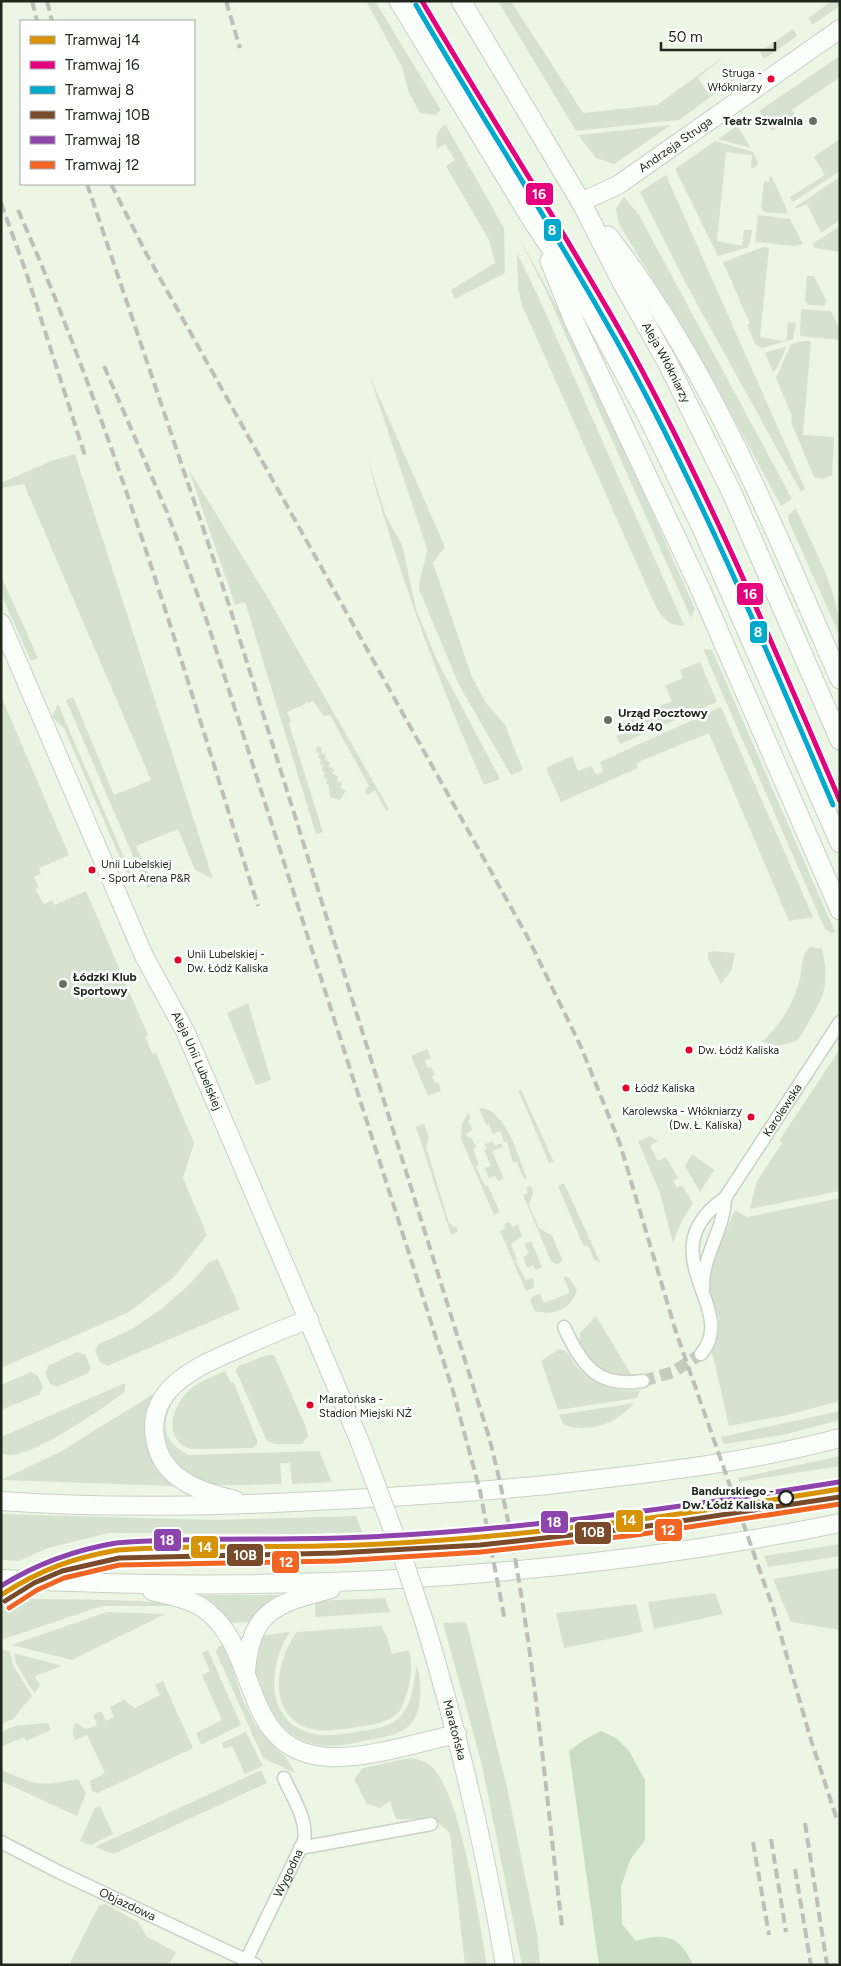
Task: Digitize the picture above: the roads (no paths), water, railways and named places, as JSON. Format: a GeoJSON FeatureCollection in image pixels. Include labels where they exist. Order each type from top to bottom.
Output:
{"type":"FeatureCollection","features":[{"type":"Feature","properties":{"kind":"main road"},"geometry":{"type":"LineString","coordinates":[[399,1],[534,223],[580,291],[646,413],[702,528],[840,843]]}},
{"type":"Feature","properties":{"kind":"main road","name":"Aleja Włókniarzy"},"geometry":{"type":"LineString","coordinates":[[461,1],[581,202],[622,282],[666,360],[732,493],[840,740]]}},
{"type":"Feature","properties":{"kind":"main road","name":"Andrzeja Struga"},"geometry":{"type":"LineString","coordinates":[[581,202],[618,185],[840,30]]}},
{"type":"Feature","properties":{"kind":"main road"},"geometry":{"type":"LineString","coordinates":[[581,202],[635,271],[695,368],[760,499],[840,679]]}},
{"type":"Feature","properties":{"kind":"main road"},"geometry":{"type":"LineString","coordinates":[[534,223],[575,323],[698,584],[840,910]]}},
{"type":"Feature","properties":{"kind":"main road","name":"Aleja Unii Lubelskiej"},"geometry":{"type":"LineString","coordinates":[[1,623],[144,956],[186,1033],[309,1318],[384,1502]]}},
{"type":"Feature","properties":{"kind":"main road"},"geometry":{"type":"LineString","coordinates":[[257,1504],[204,1491],[186,1483],[163,1463],[154,1434],[156,1414],[167,1391],[200,1365],[309,1318]]}},
{"type":"Feature","properties":{"kind":"main road"},"geometry":{"type":"LineString","coordinates":[[1,1500],[166,1507],[416,1496],[565,1483],[744,1461],[840,1438]]}},
{"type":"Feature","properties":{"kind":"main road","name":"Maratońska"},"geometry":{"type":"LineString","coordinates":[[384,1502],[425,1624],[457,1734],[485,1856],[505,1965]]}},
{"type":"Feature","properties":{"kind":"main road"},"geometry":{"type":"LineString","coordinates":[[1,1579],[125,1584],[359,1581],[484,1574],[625,1559],[758,1540],[840,1523]]}},
{"type":"Feature","properties":{"kind":"main road"},"geometry":{"type":"LineString","coordinates":[[245,1674],[252,1637],[258,1624],[274,1609],[294,1599],[359,1581]]}},
{"type":"Feature","properties":{"kind":"main road"},"geometry":{"type":"LineString","coordinates":[[125,1584],[191,1602],[208,1612],[228,1636],[266,1722],[285,1743],[307,1754],[332,1758],[457,1734]]}},
{"type":"Feature","properties":{"kind":"street","name":"Karolewska"},"geometry":{"type":"LineString","coordinates":[[701,1354],[712,1336],[712,1324],[693,1266],[692,1248],[707,1213],[725,1198],[840,1022]]}},
{"type":"Feature","properties":{"kind":"street","name":"Karolewska"},"geometry":{"type":"LineString","coordinates":[[703,1293],[705,1265],[722,1224],[725,1198]]}},
{"type":"Feature","properties":{"kind":"street"},"geometry":{"type":"LineString","coordinates":[[564,1327],[580,1358],[596,1375],[614,1382],[643,1382]]}},
{"type":"Feature","properties":{"kind":"street","name":"Wygodna"},"geometry":{"type":"LineString","coordinates":[[249,1963],[306,1832],[303,1820],[284,1778]]}},
{"type":"Feature","properties":{"kind":"street"},"geometry":{"type":"LineString","coordinates":[[300,1848],[431,1824]]}},
{"type":"Feature","properties":{"kind":"street","name":"Objazdowa"},"geometry":{"type":"LineString","coordinates":[[1,1842],[59,1872],[249,1963]]}},
{"type":"Feature","properties":{"kind":"tunnel"},"geometry":{"type":"LineString","coordinates":[[643,1381],[673,1372],[701,1354]]}},
{"type":"Feature","properties":{"kind":"railway"},"geometry":{"type":"LineString","coordinates":[[32,1],[37,20]]}},
{"type":"Feature","properties":{"kind":"railway"},"geometry":{"type":"LineString","coordinates":[[47,1],[52,20]]}},
{"type":"Feature","properties":{"kind":"railway"},"geometry":{"type":"LineString","coordinates":[[226,1],[240,48]]}},
{"type":"Feature","properties":{"kind":"railway"},"geometry":{"type":"LineString","coordinates":[[87,185],[229,605],[489,1437],[503,1497],[525,1619],[562,1926]]}},
{"type":"Feature","properties":{"kind":"railway"},"geometry":{"type":"LineString","coordinates":[[112,185],[146,253],[527,936],[581,1047],[620,1144],[676,1332],[773,1608],[811,1740],[837,1820]]}},
{"type":"Feature","properties":{"kind":"railway"},"geometry":{"type":"LineString","coordinates":[[1,203],[26,272],[86,459]]}},
{"type":"Feature","properties":{"kind":"railway"},"geometry":{"type":"LineString","coordinates":[[18,210],[54,295],[118,467],[176,642],[258,906]]}},
{"type":"Feature","properties":{"kind":"railway"},"geometry":{"type":"LineString","coordinates":[[104,366],[167,512],[204,612],[453,1391],[480,1491],[505,1621]]}},
{"type":"Feature","properties":{"kind":"railway"},"geometry":{"type":"LineString","coordinates":[[805,1823],[827,1965]]}},
{"type":"Feature","properties":{"kind":"railway"},"geometry":{"type":"LineString","coordinates":[[771,1839],[786,1932]]}},
{"type":"Feature","properties":{"kind":"railway"},"geometry":{"type":"LineString","coordinates":[[753,1842],[769,1935]]}},
{"type":"Feature","properties":{"kind":"railway"},"geometry":{"type":"LineString","coordinates":[[795,1869],[811,1965]]}},
{"type":"Feature","properties":{"kind":"tram line","name":"16"},"geometry":{"type":"LineString","coordinates":[[422,1],[607,308],[661,407],[741,574],[840,801]]}},
{"type":"Feature","properties":{"kind":"tram line","name":"8"},"geometry":{"type":"LineString","coordinates":[[416,5],[600,311],[654,411],[734,578],[833,805]]}},
{"type":"Feature","properties":{"kind":"tram line","name":"18"},"geometry":{"type":"LineString","coordinates":[[1,1586],[57,1558],[86,1549],[116,1543],[183,1540],[351,1538],[499,1528],[612,1515],[839,1482]]}},
{"type":"Feature","properties":{"kind":"tram line","name":"14"},"geometry":{"type":"LineString","coordinates":[[1,1595],[15,1586],[57,1566],[118,1550],[382,1544],[497,1536],[612,1523],[840,1489]]}},
{"type":"Feature","properties":{"kind":"tram line","name":"10B"},"geometry":{"type":"LineString","coordinates":[[5,1601],[34,1583],[62,1571],[119,1558],[336,1553],[480,1545],[635,1528],[840,1497]]}},
{"type":"Feature","properties":{"kind":"tram line","name":"12"},"geometry":{"type":"LineString","coordinates":[[9,1608],[37,1590],[64,1578],[119,1565],[337,1561],[481,1552],[636,1535],[840,1504]]}},
{"type":"Feature","properties":{"kind":"place","name":"Struga - Włókniarzy"},"geometry":{"type":"Point","coordinates":[771,79]}},
{"type":"Feature","properties":{"kind":"place","name":"Teatr Szwalnia"},"geometry":{"type":"Point","coordinates":[813,121]}},
{"type":"Feature","properties":{"kind":"place","name":"Urząd Pocztowy Łódź 40"},"geometry":{"type":"Point","coordinates":[608,720]}},
{"type":"Feature","properties":{"kind":"place","name":"Unii Lubelskiej - Sport Arena P&R"},"geometry":{"type":"Point","coordinates":[92,870]}},
{"type":"Feature","properties":{"kind":"place","name":"Unii Lubelskiej - Dw. Łódź Kaliska"},"geometry":{"type":"Point","coordinates":[178,960]}},
{"type":"Feature","properties":{"kind":"place","name":"Łódzki Klub Sportowy"},"geometry":{"type":"Point","coordinates":[63,984]}},
{"type":"Feature","properties":{"kind":"place","name":"Dw. Łódź Kaliska"},"geometry":{"type":"Point","coordinates":[689,1050]}},
{"type":"Feature","properties":{"kind":"place","name":"Łódź Kaliska"},"geometry":{"type":"Point","coordinates":[626,1088]}},
{"type":"Feature","properties":{"kind":"place","name":"Karolewska - Włókniarzy (Dw. Ł. Kaliska)"},"geometry":{"type":"Point","coordinates":[751,1117]}},
{"type":"Feature","properties":{"kind":"place","name":"Maratońska - Stadion Miejski NŻ"},"geometry":{"type":"Point","coordinates":[310,1405]}},
{"type":"Feature","properties":{"kind":"place","name":"Bandurskiego - Dw. Łódź Kaliska"},"geometry":{"type":"Point","coordinates":[786,1498]}}]}
